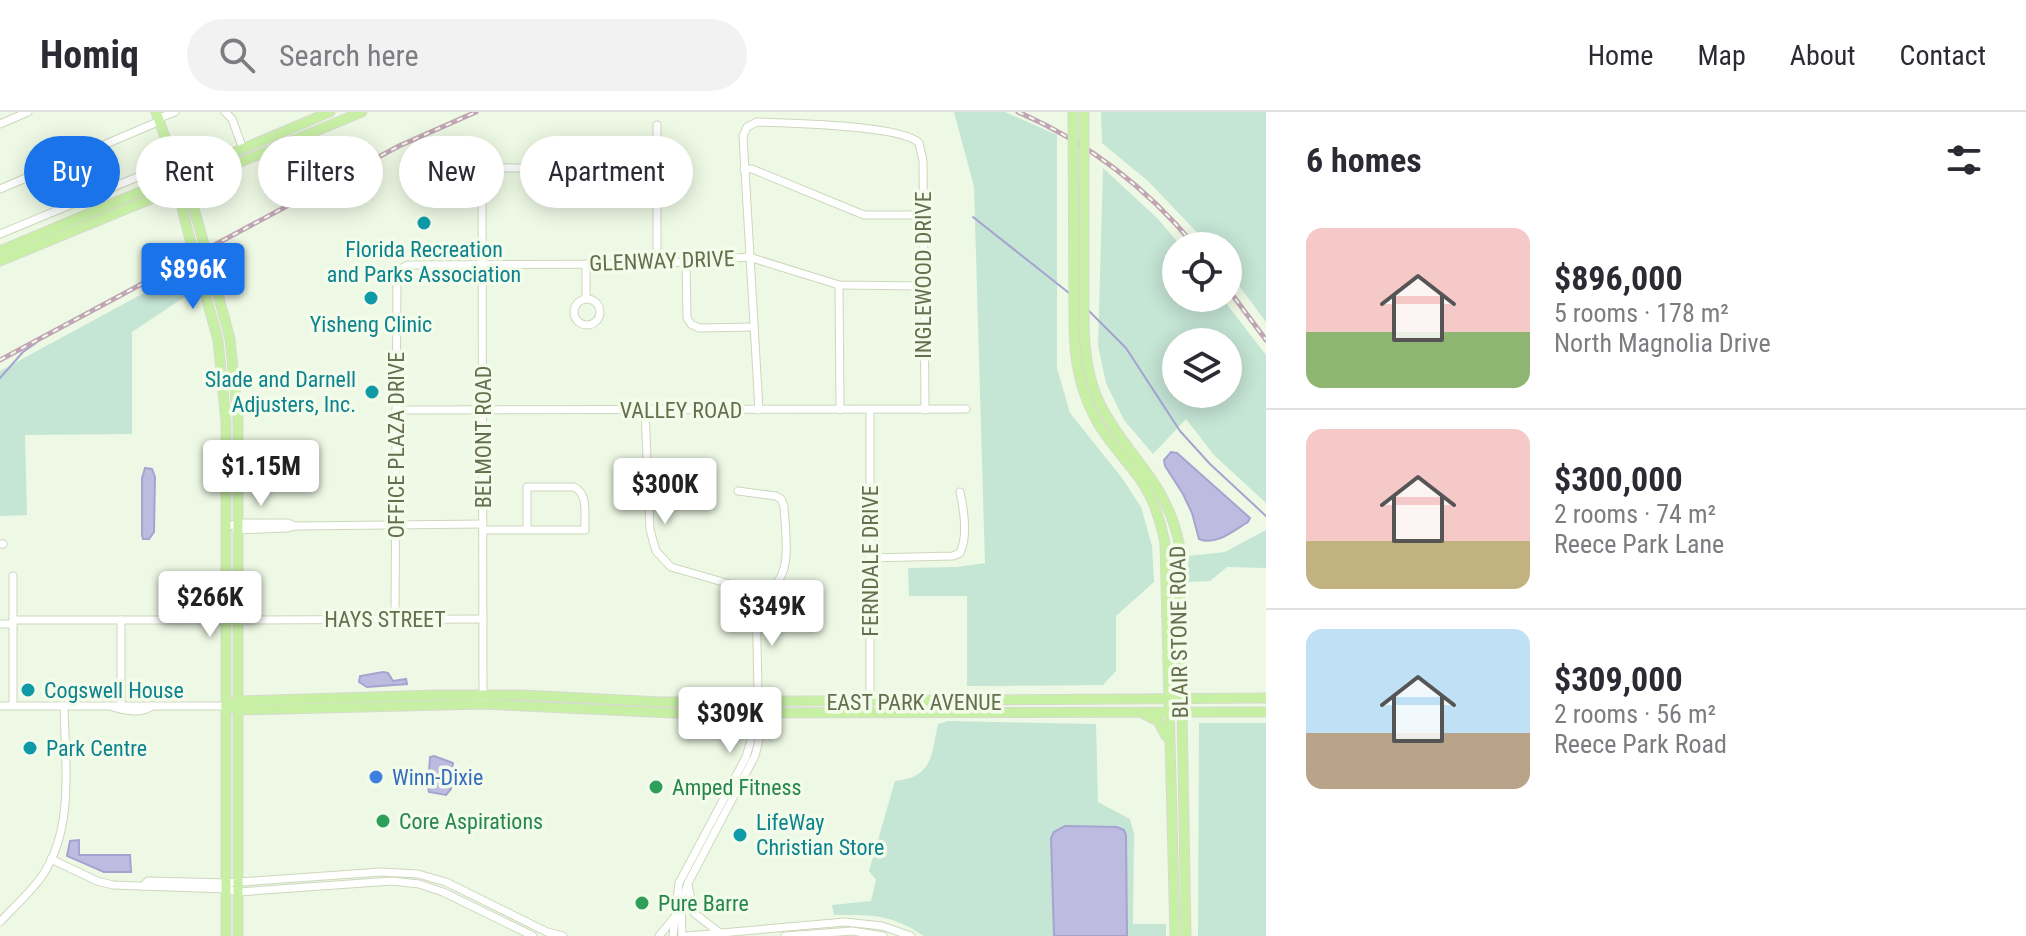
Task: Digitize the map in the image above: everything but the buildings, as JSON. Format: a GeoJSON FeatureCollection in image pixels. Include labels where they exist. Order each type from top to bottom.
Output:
{"type":"FeatureCollection","features":[{"type":"Feature","properties":{"kind":"main road"},"geometry":{"type":"LineString","coordinates":[[243,149],[330,112]]}},
{"type":"Feature","properties":{"kind":"main road"},"geometry":{"type":"LineString","coordinates":[[242,158],[362,112]]}},
{"type":"Feature","properties":{"kind":"main road","name":"BLAIR STONE ROAD"},"geometry":{"type":"LineString","coordinates":[[1073,112],[1079,325],[1086,362],[1097,397],[1112,425],[1152,477],[1170,511],[1179,543],[1186,936]]}},
{"type":"Feature","properties":{"kind":"main road","name":"BLAIR STONE ROAD"},"geometry":{"type":"LineString","coordinates":[[1084,112],[1076,366],[1087,401],[1100,426],[1145,486],[1165,543],[1175,936]]}},
{"type":"Feature","properties":{"kind":"main road"},"geometry":{"type":"LineString","coordinates":[[158,117],[166,136]]}},
{"type":"Feature","properties":{"kind":"main road"},"geometry":{"type":"LineString","coordinates":[[315,118],[320,129]]}},
{"type":"Feature","properties":{"kind":"main road"},"geometry":{"type":"LineString","coordinates":[[0,251],[136,194]]}},
{"type":"Feature","properties":{"kind":"main road"},"geometry":{"type":"LineString","coordinates":[[0,261],[136,205]]}},
{"type":"Feature","properties":{"kind":"main road"},"geometry":{"type":"LineString","coordinates":[[181,208],[216,332],[224,384],[226,936]]}},
{"type":"Feature","properties":{"kind":"main road"},"geometry":{"type":"LineString","coordinates":[[193,208],[228,330],[238,420],[238,936]]}},
{"type":"Feature","properties":{"kind":"main road"},"geometry":{"type":"LineString","coordinates":[[47,242],[54,228]]}},
{"type":"Feature","properties":{"kind":"main road"},"geometry":{"type":"LineString","coordinates":[[216,332],[228,330]]}},
{"type":"Feature","properties":{"kind":"main road"},"geometry":{"type":"LineString","coordinates":[[226,421],[238,420]]}},
{"type":"Feature","properties":{"kind":"main road"},"geometry":{"type":"LineString","coordinates":[[1166,595],[1181,595]]}},
{"type":"Feature","properties":{"kind":"main road"},"geometry":{"type":"LineString","coordinates":[[1151,698],[1169,675]]}},
{"type":"Feature","properties":{"kind":"main road"},"geometry":{"type":"LineString","coordinates":[[238,680],[247,692],[264,700]]}},
{"type":"Feature","properties":{"kind":"main road","name":"EAST PARK AVENUE"},"geometry":{"type":"LineString","coordinates":[[239,706],[264,700],[483,700],[657,713],[870,702],[1266,698]]}},
{"type":"Feature","properties":{"kind":"main road","name":"EAST PARK AVENUE"},"geometry":{"type":"LineString","coordinates":[[226,706],[483,700]]}},
{"type":"Feature","properties":{"kind":"main road","name":"EAST PARK AVENUE"},"geometry":{"type":"LineString","coordinates":[[757,708],[870,713],[1266,712]]}},
{"type":"Feature","properties":{"kind":"main road"},"geometry":{"type":"LineString","coordinates":[[1182,745],[1189,722],[1200,712]]}},
{"type":"Feature","properties":{"kind":"main road"},"geometry":{"type":"LineString","coordinates":[[1141,713],[1162,724],[1170,746]]}},
{"type":"Feature","properties":{"kind":"main road"},"geometry":{"type":"LineString","coordinates":[[1173,810],[1186,810]]}},
{"type":"Feature","properties":{"kind":"street"},"geometry":{"type":"LineString","coordinates":[[0,124],[28,112]]}},
{"type":"Feature","properties":{"kind":"street"},"geometry":{"type":"LineString","coordinates":[[0,189],[175,112]]}},
{"type":"Feature","properties":{"kind":"street"},"geometry":{"type":"LineString","coordinates":[[225,112],[232,119],[243,149]]}},
{"type":"Feature","properties":{"kind":"street","name":"INGLEWOOD DRIVE"},"geometry":{"type":"LineString","coordinates":[[744,169],[743,134],[747,127],[757,122],[852,128],[911,137],[918,142],[923,161],[925,410]]}},
{"type":"Feature","properties":{"kind":"street"},"geometry":{"type":"LineString","coordinates":[[657,125],[657,136]]}},
{"type":"Feature","properties":{"kind":"street","name":"BELMONT ROAD"},"geometry":{"type":"LineString","coordinates":[[483,700],[482,173],[484,170],[520,169]]}},
{"type":"Feature","properties":{"kind":"street"},"geometry":{"type":"LineString","coordinates":[[759,410],[744,169],[752,169],[864,215],[923,215]]}},
{"type":"Feature","properties":{"kind":"street"},"geometry":{"type":"LineString","coordinates":[[0,234],[136,178]]}},
{"type":"Feature","properties":{"kind":"street"},"geometry":{"type":"LineString","coordinates":[[657,208],[657,264]]}},
{"type":"Feature","properties":{"kind":"street","name":"GLENWAY DRIVE"},"geometry":{"type":"LineString","coordinates":[[397,271],[407,265],[657,264],[749,257],[839,285],[924,286]]}},
{"type":"Feature","properties":{"kind":"street"},"geometry":{"type":"LineString","coordinates":[[686,262],[687,318],[691,324],[699,328],[753,327]]}},
{"type":"Feature","properties":{"kind":"street"},"geometry":{"type":"LineString","coordinates":[[586,264],[586,299]]}},
{"type":"Feature","properties":{"kind":"street","name":"OFFICE PLAZA DRIVE"},"geometry":{"type":"LineString","coordinates":[[395,619],[397,271]]}},
{"type":"Feature","properties":{"kind":"street"},"geometry":{"type":"LineString","coordinates":[[839,285],[840,410]]}},
{"type":"Feature","properties":{"kind":"street","name":"VALLEY ROAD"},"geometry":{"type":"LineString","coordinates":[[396,410],[966,409]]}},
{"type":"Feature","properties":{"kind":"street"},"geometry":{"type":"LineString","coordinates":[[645,410],[650,530],[659,557],[671,567],[756,593],[773,588],[783,572],[784,506],[776,496],[738,491]]}},
{"type":"Feature","properties":{"kind":"street","name":"FERNDALE DRIVE"},"geometry":{"type":"LineString","coordinates":[[870,410],[870,713]]}},
{"type":"Feature","properties":{"kind":"street"},"geometry":{"type":"LineString","coordinates":[[226,527],[396,525],[527,530],[585,530],[584,495],[580,489],[527,487],[527,530]]}},
{"type":"Feature","properties":{"kind":"street"},"geometry":{"type":"LineString","coordinates":[[870,558],[953,556],[960,553],[963,547],[960,492]]}},
{"type":"Feature","properties":{"kind":"street"},"geometry":{"type":"LineString","coordinates":[[13,576],[13,705]]}},
{"type":"Feature","properties":{"kind":"street"},"geometry":{"type":"LineString","coordinates":[[756,593],[759,740],[755,756],[688,883],[681,904],[685,936],[831,927],[883,936]]}},
{"type":"Feature","properties":{"kind":"street","name":"HAYS STREET"},"geometry":{"type":"LineString","coordinates":[[238,620],[483,619]]}},
{"type":"Feature","properties":{"kind":"street"},"geometry":{"type":"LineString","coordinates":[[121,620],[121,704]]}},
{"type":"Feature","properties":{"kind":"street"},"geometry":{"type":"LineString","coordinates":[[0,624],[226,620]]}},
{"type":"Feature","properties":{"kind":"street","name":"EAST PARK AVENUE"},"geometry":{"type":"LineString","coordinates":[[0,706],[226,706]]}},
{"type":"Feature","properties":{"kind":"street"},"geometry":{"type":"LineString","coordinates":[[0,922],[40,879],[51,859],[64,819],[64,706]]}},
{"type":"Feature","properties":{"kind":"street","name":"EAST PARK AVENUE"},"geometry":{"type":"LineString","coordinates":[[108,706],[146,710],[152,706]]}},
{"type":"Feature","properties":{"kind":"street"},"geometry":{"type":"LineString","coordinates":[[673,936],[679,883],[749,751],[757,708]]}},
{"type":"Feature","properties":{"kind":"street"},"geometry":{"type":"LineString","coordinates":[[51,859],[97,881],[113,885],[143,886],[148,881],[238,887],[392,881],[425,886],[533,936]]}},
{"type":"Feature","properties":{"kind":"street"},"geometry":{"type":"LineString","coordinates":[[238,887],[345,874],[400,871],[428,876],[547,932],[563,936]]}},
{"type":"Feature","properties":{"kind":"street"},"geometry":{"type":"LineString","coordinates":[[345,874],[345,885]]}},
{"type":"Feature","properties":{"kind":"street"},"geometry":{"type":"LineString","coordinates":[[425,886],[428,876]]}},
{"type":"Feature","properties":{"kind":"street"},"geometry":{"type":"LineString","coordinates":[[688,883],[694,913],[720,933]]}},
{"type":"Feature","properties":{"kind":"street"},"geometry":{"type":"LineString","coordinates":[[501,921],[506,912]]}},
{"type":"Feature","properties":{"kind":"street"},"geometry":{"type":"LineString","coordinates":[[659,936],[674,917]]}},
{"type":"Feature","properties":{"kind":"street"},"geometry":{"type":"LineString","coordinates":[[785,936],[862,922],[911,936]]}},
{"type":"Feature","properties":{"kind":"green space"},"geometry":{"type":"Polygon","coordinates":[[[954,112],[1005,112],[1057,135],[1057,368],[1070,413],[1141,507],[1152,546],[1154,582],[1116,616],[1116,671],[1103,685],[967,686],[967,596],[909,596],[908,568],[985,563],[974,187],[954,112]]]}},
{"type":"Feature","properties":{"kind":"green space"},"geometry":{"type":"Polygon","coordinates":[[[1101,112],[1266,112],[1266,322],[1242,290],[1242,232],[1197,232],[1148,181],[1102,143],[1101,112]]]}},
{"type":"Feature","properties":{"kind":"green space"},"geometry":{"type":"Polygon","coordinates":[[[1103,168],[1169,232],[1162,232],[1162,312],[1233,312],[1266,355],[1266,503],[1214,455],[1186,419],[1153,454],[1124,420],[1106,383],[1098,346],[1103,168]]]}},
{"type":"Feature","properties":{"kind":"green space"},"geometry":{"type":"Polygon","coordinates":[[[190,268],[195,290],[132,332],[132,434],[25,435],[27,515],[0,516],[0,371],[190,268]]]}},
{"type":"Feature","properties":{"kind":"green space"},"geometry":{"type":"Polygon","coordinates":[[[1266,530],[1266,568],[1227,567],[1210,581],[1188,582],[1188,556],[1225,552],[1266,530]]]}},
{"type":"Feature","properties":{"kind":"green space"},"geometry":{"type":"Polygon","coordinates":[[[948,721],[1096,724],[1098,802],[1130,819],[1134,834],[1133,924],[1166,924],[1166,936],[924,936],[901,923],[881,917],[834,915],[832,905],[871,901],[876,880],[869,871],[895,781],[907,779],[923,770],[931,755],[938,724],[948,721]]]}},
{"type":"Feature","properties":{"kind":"green space"},"geometry":{"type":"Polygon","coordinates":[[[1199,723],[1266,723],[1266,936],[1198,936],[1199,723]]]}},
{"type":"Feature","properties":{"kind":"water"},"geometry":{"type":"Polygon","coordinates":[[[1171,452],[1177,453],[1250,518],[1248,522],[1218,539],[1199,539],[1192,513],[1165,466],[1164,460],[1171,452]]]}},
{"type":"Feature","properties":{"kind":"water"},"geometry":{"type":"Polygon","coordinates":[[[145,468],[152,469],[155,477],[154,532],[149,539],[143,539],[142,535],[142,478],[145,468]]]}},
{"type":"Feature","properties":{"kind":"water"},"geometry":{"type":"Polygon","coordinates":[[[388,673],[393,681],[406,679],[407,684],[367,687],[359,682],[360,676],[388,673]]]}},
{"type":"Feature","properties":{"kind":"water"},"geometry":{"type":"Polygon","coordinates":[[[430,757],[453,763],[451,789],[446,795],[429,792],[430,757]]]}},
{"type":"Feature","properties":{"kind":"water"},"geometry":{"type":"Polygon","coordinates":[[[1065,826],[1117,827],[1124,830],[1127,936],[1054,936],[1051,838],[1054,832],[1065,826]]]}},
{"type":"Feature","properties":{"kind":"water"},"geometry":{"type":"Polygon","coordinates":[[[79,840],[79,855],[130,855],[131,872],[104,872],[67,856],[70,841],[79,840]]]}},
{"type":"Feature","properties":{"kind":"waterway"},"geometry":{"type":"LineString","coordinates":[[973,217],[1069,293]]}},
{"type":"Feature","properties":{"kind":"waterway"},"geometry":{"type":"LineString","coordinates":[[1089,311],[1126,348],[1180,431],[1266,516]]}},
{"type":"Feature","properties":{"kind":"waterway"},"geometry":{"type":"LineString","coordinates":[[0,378],[23,352],[36,343]]}},
{"type":"Feature","properties":{"kind":"railway"},"geometry":{"type":"LineString","coordinates":[[0,360],[399,146],[476,112]]}},
{"type":"Feature","properties":{"kind":"railway"},"geometry":{"type":"LineString","coordinates":[[1018,112],[1068,137],[1114,168],[1182,232]]}},
{"type":"Feature","properties":{"kind":"railway"},"geometry":{"type":"LineString","coordinates":[[1242,308],[1266,340]]}},
{"type":"Feature","properties":{"kind":"place","name":"Florida Recreation and Parks Association"},"geometry":{"type":"Point","coordinates":[424,223]}},
{"type":"Feature","properties":{"kind":"place","name":"Yisheng Clinic"},"geometry":{"type":"Point","coordinates":[371,298]}},
{"type":"Feature","properties":{"kind":"place","name":"Slade and Darnell Adjusters, Inc."},"geometry":{"type":"Point","coordinates":[372,392]}},
{"type":"Feature","properties":{"kind":"place","name":"Cogswell House"},"geometry":{"type":"Point","coordinates":[28,690]}},
{"type":"Feature","properties":{"kind":"place","name":"Park Centre"},"geometry":{"type":"Point","coordinates":[30,748]}},
{"type":"Feature","properties":{"kind":"place","name":"Winn-Dixie"},"geometry":{"type":"Point","coordinates":[376,777]}},
{"type":"Feature","properties":{"kind":"place","name":"Amped Fitness"},"geometry":{"type":"Point","coordinates":[656,787]}},
{"type":"Feature","properties":{"kind":"place","name":"Core Aspirations"},"geometry":{"type":"Point","coordinates":[383,821]}},
{"type":"Feature","properties":{"kind":"place","name":"LifeWay Christian Store"},"geometry":{"type":"Point","coordinates":[740,835]}},
{"type":"Feature","properties":{"kind":"place","name":"Pure Barre"},"geometry":{"type":"Point","coordinates":[642,903]}}]}
